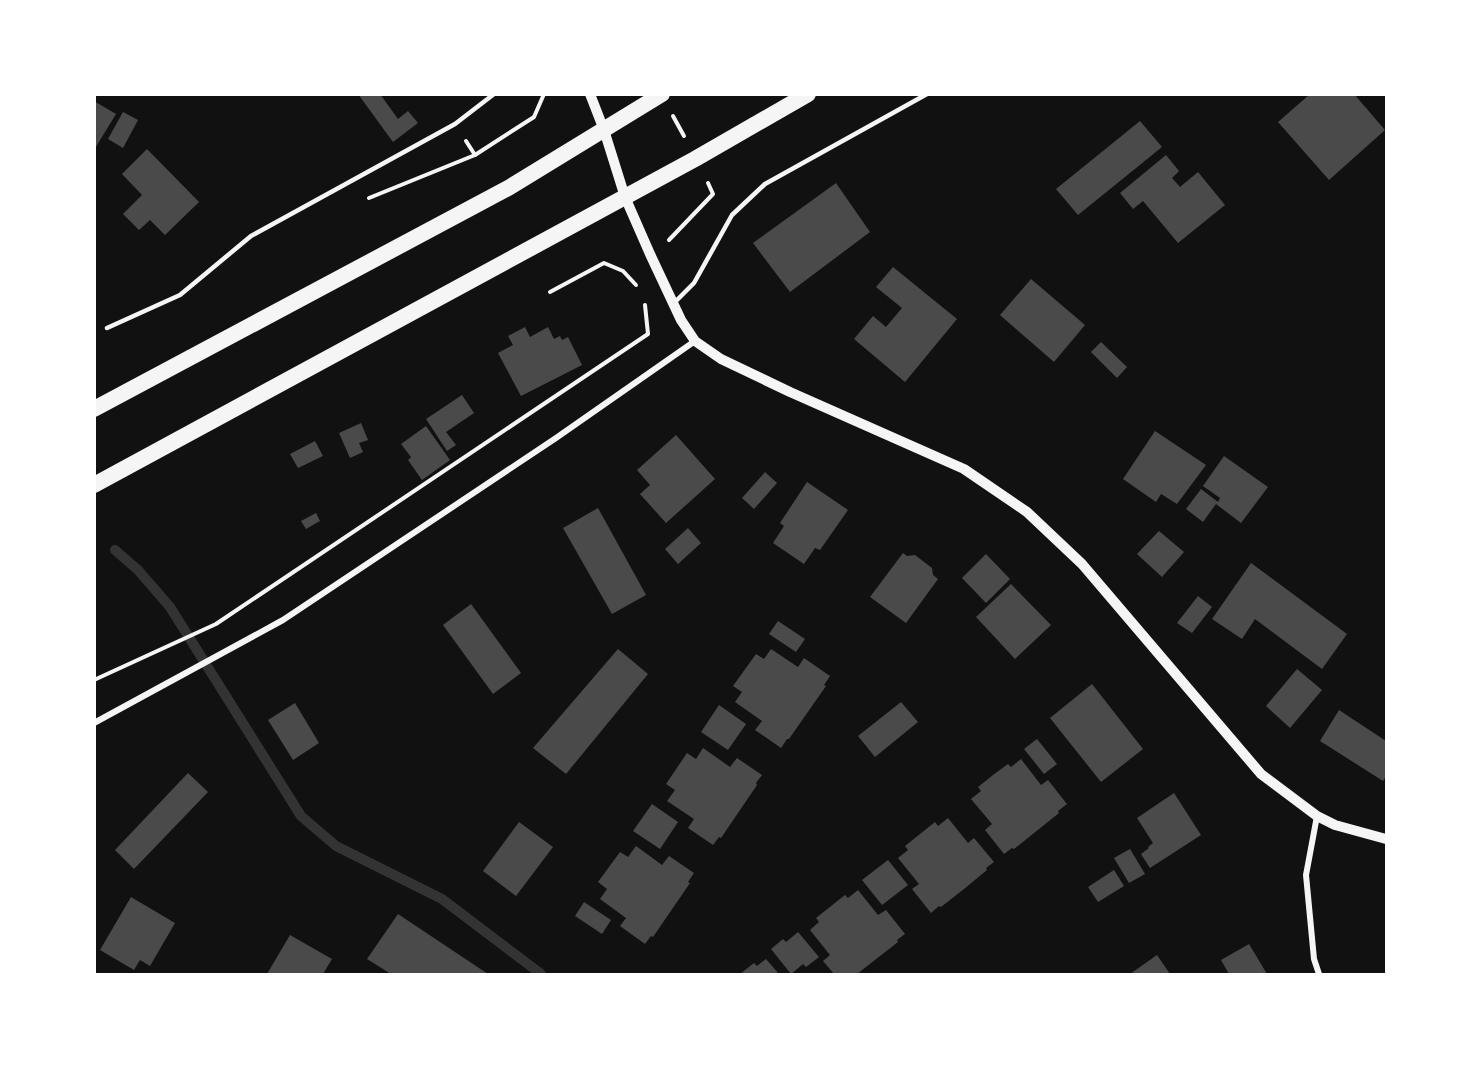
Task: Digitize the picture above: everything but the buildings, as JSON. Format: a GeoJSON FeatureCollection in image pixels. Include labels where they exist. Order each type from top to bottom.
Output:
{"type":"FeatureCollection","features":[{"type":"Feature","properties":{"kind":"highway"},"geometry":{"type":"LineString","coordinates":[[94,485],[694,159],[808,94]]}},
{"type":"Feature","properties":{"kind":"highway"},"geometry":{"type":"LineString","coordinates":[[94,409],[460,214],[604,130],[665,101]]}},
{"type":"Feature","properties":{"kind":"street"},"geometry":{"type":"LineString","coordinates":[[590,94],[625,196],[673,304],[695,340],[721,359],[964,469],[1027,512],[1082,564],[1261,774],[1317,816],[1335,825],[1386,839]]}},
{"type":"Feature","properties":{"kind":"street"},"geometry":{"type":"LineString","coordinates":[[94,723],[283,620],[556,438],[695,340]]}},
{"type":"Feature","properties":{"kind":"street"},"geometry":{"type":"LineString","coordinates":[[1317,816],[1306,874],[1314,959],[1319,975]]}},
{"type":"Feature","properties":{"kind":"lane"},"geometry":{"type":"LineString","coordinates":[[106,328],[180,295],[251,236],[455,124],[494,94]]}},
{"type":"Feature","properties":{"kind":"lane"},"geometry":{"type":"LineString","coordinates":[[673,304],[694,283],[732,215],[765,184],[927,94]]}},
{"type":"Feature","properties":{"kind":"path"},"geometry":{"type":"LineString","coordinates":[[367,199],[475,155],[534,117],[544,94]]}},
{"type":"Feature","properties":{"kind":"path"},"geometry":{"type":"LineString","coordinates":[[665,101],[685,138]]}},
{"type":"Feature","properties":{"kind":"path"},"geometry":{"type":"LineString","coordinates":[[671,238],[713,194]]}},
{"type":"Feature","properties":{"kind":"path"},"geometry":{"type":"LineString","coordinates":[[550,292],[604,263],[623,271],[637,286]]}},
{"type":"Feature","properties":{"kind":"path"},"geometry":{"type":"LineString","coordinates":[[94,680],[216,624],[648,334],[645,304]]}},
{"type":"Feature","properties":{"kind":"waterway"},"geometry":{"type":"LineString","coordinates":[[115,550],[138,570],[170,607],[301,816],[336,846],[442,899],[541,974]]}}]}
